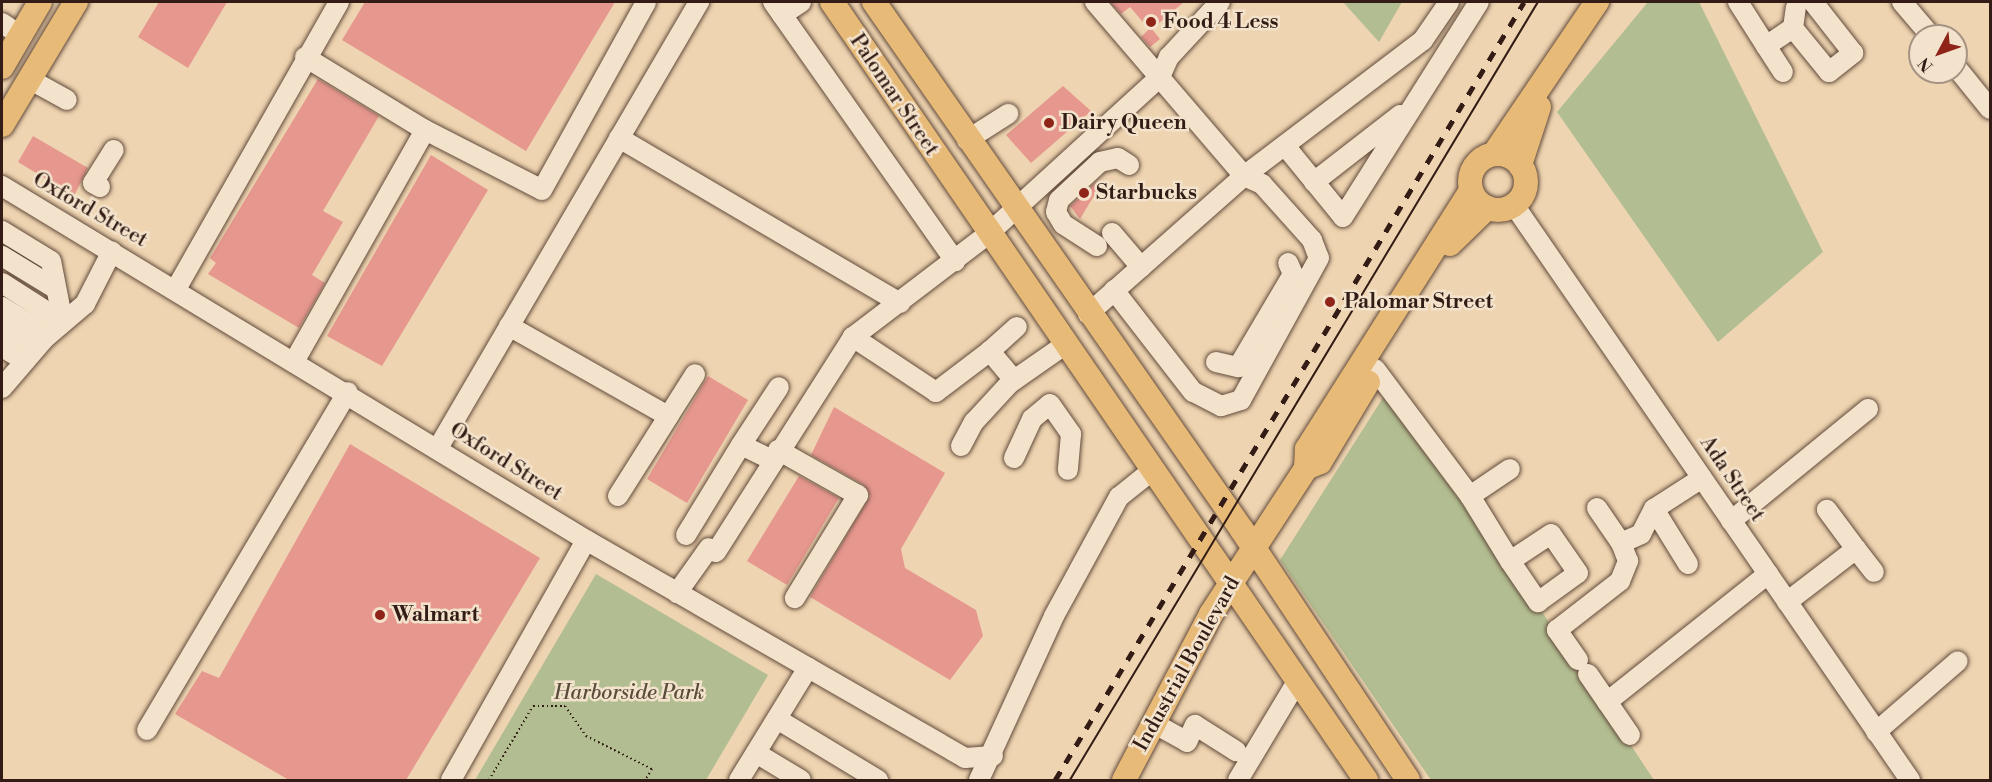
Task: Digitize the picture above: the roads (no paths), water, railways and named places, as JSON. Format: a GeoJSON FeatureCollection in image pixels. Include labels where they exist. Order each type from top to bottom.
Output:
{"type":"FeatureCollection","features":[{"type":"Feature","properties":{"kind":"main road"},"geometry":{"type":"LineString","coordinates":[[2,67],[11,29],[40,2]]}},
{"type":"Feature","properties":{"kind":"main road"},"geometry":{"type":"LineString","coordinates":[[2,125],[76,2]]}},
{"type":"Feature","properties":{"kind":"main road","name":"Palomar Street"},"geometry":{"type":"LineString","coordinates":[[832,2],[988,234],[1237,586],[1366,780]]}},
{"type":"Feature","properties":{"kind":"main road","name":"Palomar Street"},"geometry":{"type":"LineString","coordinates":[[874,2],[1014,209],[1254,550],[1408,780]]}},
{"type":"Feature","properties":{"kind":"main road","name":"Industrial Boulevard"},"geometry":{"type":"LineString","coordinates":[[1306,468],[1320,462],[1479,199],[1474,167],[1494,154],[1546,82],[1598,2]]}},
{"type":"Feature","properties":{"kind":"main road","name":"Industrial Boulevard"},"geometry":{"type":"LineString","coordinates":[[1514,205],[1525,190],[1520,165],[1546,82]]}},
{"type":"Feature","properties":{"kind":"main road"},"geometry":{"type":"LineString","coordinates":[[1494,154],[1520,165]]}},
{"type":"Feature","properties":{"kind":"main road"},"geometry":{"type":"LineString","coordinates":[[1479,199],[1514,205]]}},
{"type":"Feature","properties":{"kind":"main road","name":"Industrial Boulevard"},"geometry":{"type":"LineString","coordinates":[[1125,780],[1164,729],[1254,550],[1306,468],[1307,448],[1479,199]]}},
{"type":"Feature","properties":{"kind":"main road","name":"Industrial Boulevard"},"geometry":{"type":"LineString","coordinates":[[1125,780],[1237,586]]}},
{"type":"Feature","properties":{"kind":"street"},"geometry":{"type":"LineString","coordinates":[[176,289],[305,57],[339,2]]}},
{"type":"Feature","properties":{"kind":"street"},"geometry":{"type":"LineString","coordinates":[[305,57],[425,130],[542,190],[646,2]]}},
{"type":"Feature","properties":{"kind":"street"},"geometry":{"type":"LineString","coordinates":[[438,448],[699,2]]}},
{"type":"Feature","properties":{"kind":"street"},"geometry":{"type":"LineString","coordinates":[[801,2],[777,8],[955,261]]}},
{"type":"Feature","properties":{"kind":"street"},"geometry":{"type":"LineString","coordinates":[[1095,2],[1244,176],[1262,184],[1312,240],[1319,258],[1241,400],[1221,406],[1193,392],[1114,290]]}},
{"type":"Feature","properties":{"kind":"street"},"geometry":{"type":"LineString","coordinates":[[677,593],[712,550],[853,337],[988,234],[1160,76],[1169,57],[1220,2]]}},
{"type":"Feature","properties":{"kind":"street"},"geometry":{"type":"LineString","coordinates":[[1088,314],[1244,176],[1286,147],[1423,40],[1449,2]]}},
{"type":"Feature","properties":{"kind":"street"},"geometry":{"type":"LineString","coordinates":[[1286,147],[1343,217],[1479,2]]}},
{"type":"Feature","properties":{"kind":"street"},"geometry":{"type":"LineString","coordinates":[[1738,2],[1783,72]]}},
{"type":"Feature","properties":{"kind":"street"},"geometry":{"type":"LineString","coordinates":[[1902,2],[1920,24]]}},
{"type":"Feature","properties":{"kind":"street"},"geometry":{"type":"LineString","coordinates":[[1766,46],[1793,28],[1801,3],[1853,53],[1829,72],[1793,28]]}},
{"type":"Feature","properties":{"kind":"street"},"geometry":{"type":"LineString","coordinates":[[1423,40],[1443,57]]}},
{"type":"Feature","properties":{"kind":"street"},"geometry":{"type":"LineString","coordinates":[[29,79],[67,100]]}},
{"type":"Feature","properties":{"kind":"street"},"geometry":{"type":"LineString","coordinates":[[1968,82],[1990,109]]}},
{"type":"Feature","properties":{"kind":"street"},"geometry":{"type":"LineString","coordinates":[[1314,182],[1412,106]]}},
{"type":"Feature","properties":{"kind":"street"},"geometry":{"type":"LineString","coordinates":[[967,140],[1008,114]]}},
{"type":"Feature","properties":{"kind":"street"},"geometry":{"type":"LineString","coordinates":[[295,360],[425,130]]}},
{"type":"Feature","properties":{"kind":"street"},"geometry":{"type":"LineString","coordinates":[[619,138],[900,303]]}},
{"type":"Feature","properties":{"kind":"street"},"geometry":{"type":"LineString","coordinates":[[100,188],[93,183],[114,150]]}},
{"type":"Feature","properties":{"kind":"street"},"geometry":{"type":"LineString","coordinates":[[1097,246],[1063,224],[1056,212],[1059,200],[1100,162],[1118,158],[1129,165]]}},
{"type":"Feature","properties":{"kind":"street","name":"Oxford Street"},"geometry":{"type":"LineString","coordinates":[[2,186],[295,360],[586,540],[677,593],[965,758],[993,756]]}},
{"type":"Feature","properties":{"kind":"street","name":"Ada Street"},"geometry":{"type":"LineString","coordinates":[[1514,205],[1910,780]]}},
{"type":"Feature","properties":{"kind":"street"},"geometry":{"type":"LineString","coordinates":[[2,231],[51,261],[63,322]]}},
{"type":"Feature","properties":{"kind":"street"},"geometry":{"type":"LineString","coordinates":[[1112,233],[1141,267]]}},
{"type":"Feature","properties":{"kind":"street"},"geometry":{"type":"LineString","coordinates":[[3,383],[36,347],[85,304],[112,250]]}},
{"type":"Feature","properties":{"kind":"street"},"geometry":{"type":"LineString","coordinates":[[2,256],[56,289]]}},
{"type":"Feature","properties":{"kind":"street"},"geometry":{"type":"LineString","coordinates":[[1216,362],[1238,367],[1293,274],[1288,263]]}},
{"type":"Feature","properties":{"kind":"street"},"geometry":{"type":"LineString","coordinates":[[2,283],[63,322]]}},
{"type":"Feature","properties":{"kind":"street"},"geometry":{"type":"LineString","coordinates":[[2,307],[36,347]]}},
{"type":"Feature","properties":{"kind":"street"},"geometry":{"type":"LineString","coordinates":[[2,326],[36,347]]}},
{"type":"Feature","properties":{"kind":"street"},"geometry":{"type":"LineString","coordinates":[[509,326],[668,416]]}},
{"type":"Feature","properties":{"kind":"street"},"geometry":{"type":"LineString","coordinates":[[853,337],[936,392],[990,351],[1017,327]]}},
{"type":"Feature","properties":{"kind":"street"},"geometry":{"type":"LineString","coordinates":[[961,446],[974,422],[1014,380],[1066,344]]}},
{"type":"Feature","properties":{"kind":"street"},"geometry":{"type":"LineString","coordinates":[[2,347],[36,347]]}},
{"type":"Feature","properties":{"kind":"street"},"geometry":{"type":"LineString","coordinates":[[990,351],[1014,380]]}},
{"type":"Feature","properties":{"kind":"street"},"geometry":{"type":"LineString","coordinates":[[1376,369],[1470,496],[1510,561]]}},
{"type":"Feature","properties":{"kind":"street"},"geometry":{"type":"LineString","coordinates":[[618,496],[695,374]]}},
{"type":"Feature","properties":{"kind":"street"},"geometry":{"type":"LineString","coordinates":[[686,535],[779,387]]}},
{"type":"Feature","properties":{"kind":"street"},"geometry":{"type":"LineString","coordinates":[[147,730],[348,392]]}},
{"type":"Feature","properties":{"kind":"street"},"geometry":{"type":"LineString","coordinates":[[1014,458],[1032,419],[1050,404],[1071,434],[1068,470]]}},
{"type":"Feature","properties":{"kind":"street"},"geometry":{"type":"LineString","coordinates":[[1731,521],[1868,409]]}},
{"type":"Feature","properties":{"kind":"street"},"geometry":{"type":"LineString","coordinates":[[741,445],[775,455],[858,495],[795,598]]}},
{"type":"Feature","properties":{"kind":"street"},"geometry":{"type":"LineString","coordinates":[[979,780],[993,756],[1054,616],[1119,497],[1154,469]]}},
{"type":"Feature","properties":{"kind":"street"},"geometry":{"type":"LineString","coordinates":[[1470,496],[1510,469]]}},
{"type":"Feature","properties":{"kind":"street"},"geometry":{"type":"LineString","coordinates":[[1621,543],[1641,534],[1654,509],[1702,478]]}},
{"type":"Feature","properties":{"kind":"street"},"geometry":{"type":"LineString","coordinates":[[1597,508],[1621,543],[1628,561],[1620,581],[1557,630],[1630,735]]}},
{"type":"Feature","properties":{"kind":"street"},"geometry":{"type":"LineString","coordinates":[[1654,509],[1688,564]]}},
{"type":"Feature","properties":{"kind":"street"},"geometry":{"type":"LineString","coordinates":[[1827,510],[1874,572]]}},
{"type":"Feature","properties":{"kind":"street"},"geometry":{"type":"LineString","coordinates":[[451,780],[586,540]]}},
{"type":"Feature","properties":{"kind":"street"},"geometry":{"type":"LineString","coordinates":[[1787,602],[1856,549]]}},
{"type":"Feature","properties":{"kind":"street"},"geometry":{"type":"LineString","coordinates":[[1607,702],[1768,574]]}},
{"type":"Feature","properties":{"kind":"street"},"geometry":{"type":"LineString","coordinates":[[1876,732],[1959,661]]}},
{"type":"Feature","properties":{"kind":"street"},"geometry":{"type":"LineString","coordinates":[[739,780],[808,668]]}},
{"type":"Feature","properties":{"kind":"street"},"geometry":{"type":"LineString","coordinates":[[1238,780],[1298,680]]}},
{"type":"Feature","properties":{"kind":"street"},"geometry":{"type":"LineString","coordinates":[[777,718],[878,780]]}},
{"type":"Feature","properties":{"kind":"street"},"geometry":{"type":"LineString","coordinates":[[1164,729],[1187,742],[1195,725],[1236,751]]}},
{"type":"Feature","properties":{"kind":"street"},"geometry":{"type":"LineString","coordinates":[[756,753],[801,780]]}},
{"type":"Feature","properties":{"kind":"tram line"},"geometry":{"type":"LineString","coordinates":[[1070,780],[1538,2]]}},
{"type":"Feature","properties":{"kind":"railway"},"geometry":{"type":"LineString","coordinates":[[1055,780],[1524,2]]}},
{"type":"Feature","properties":{"kind":"place","name":"Food 4 Less"},"geometry":{"type":"Point","coordinates":[1151,22]}},
{"type":"Feature","properties":{"kind":"place","name":"Dairy Queen"},"geometry":{"type":"Point","coordinates":[1049,123]}},
{"type":"Feature","properties":{"kind":"place","name":"Starbucks"},"geometry":{"type":"Point","coordinates":[1084,193]}},
{"type":"Feature","properties":{"kind":"place","name":"Palomar Street"},"geometry":{"type":"Point","coordinates":[1330,302]}},
{"type":"Feature","properties":{"kind":"place","name":"Walmart"},"geometry":{"type":"Point","coordinates":[380,615]}},
{"type":"Feature","properties":{"kind":"park label","name":"Harborside Park"},"geometry":{"type":"Point","coordinates":[629,693]}}]}
